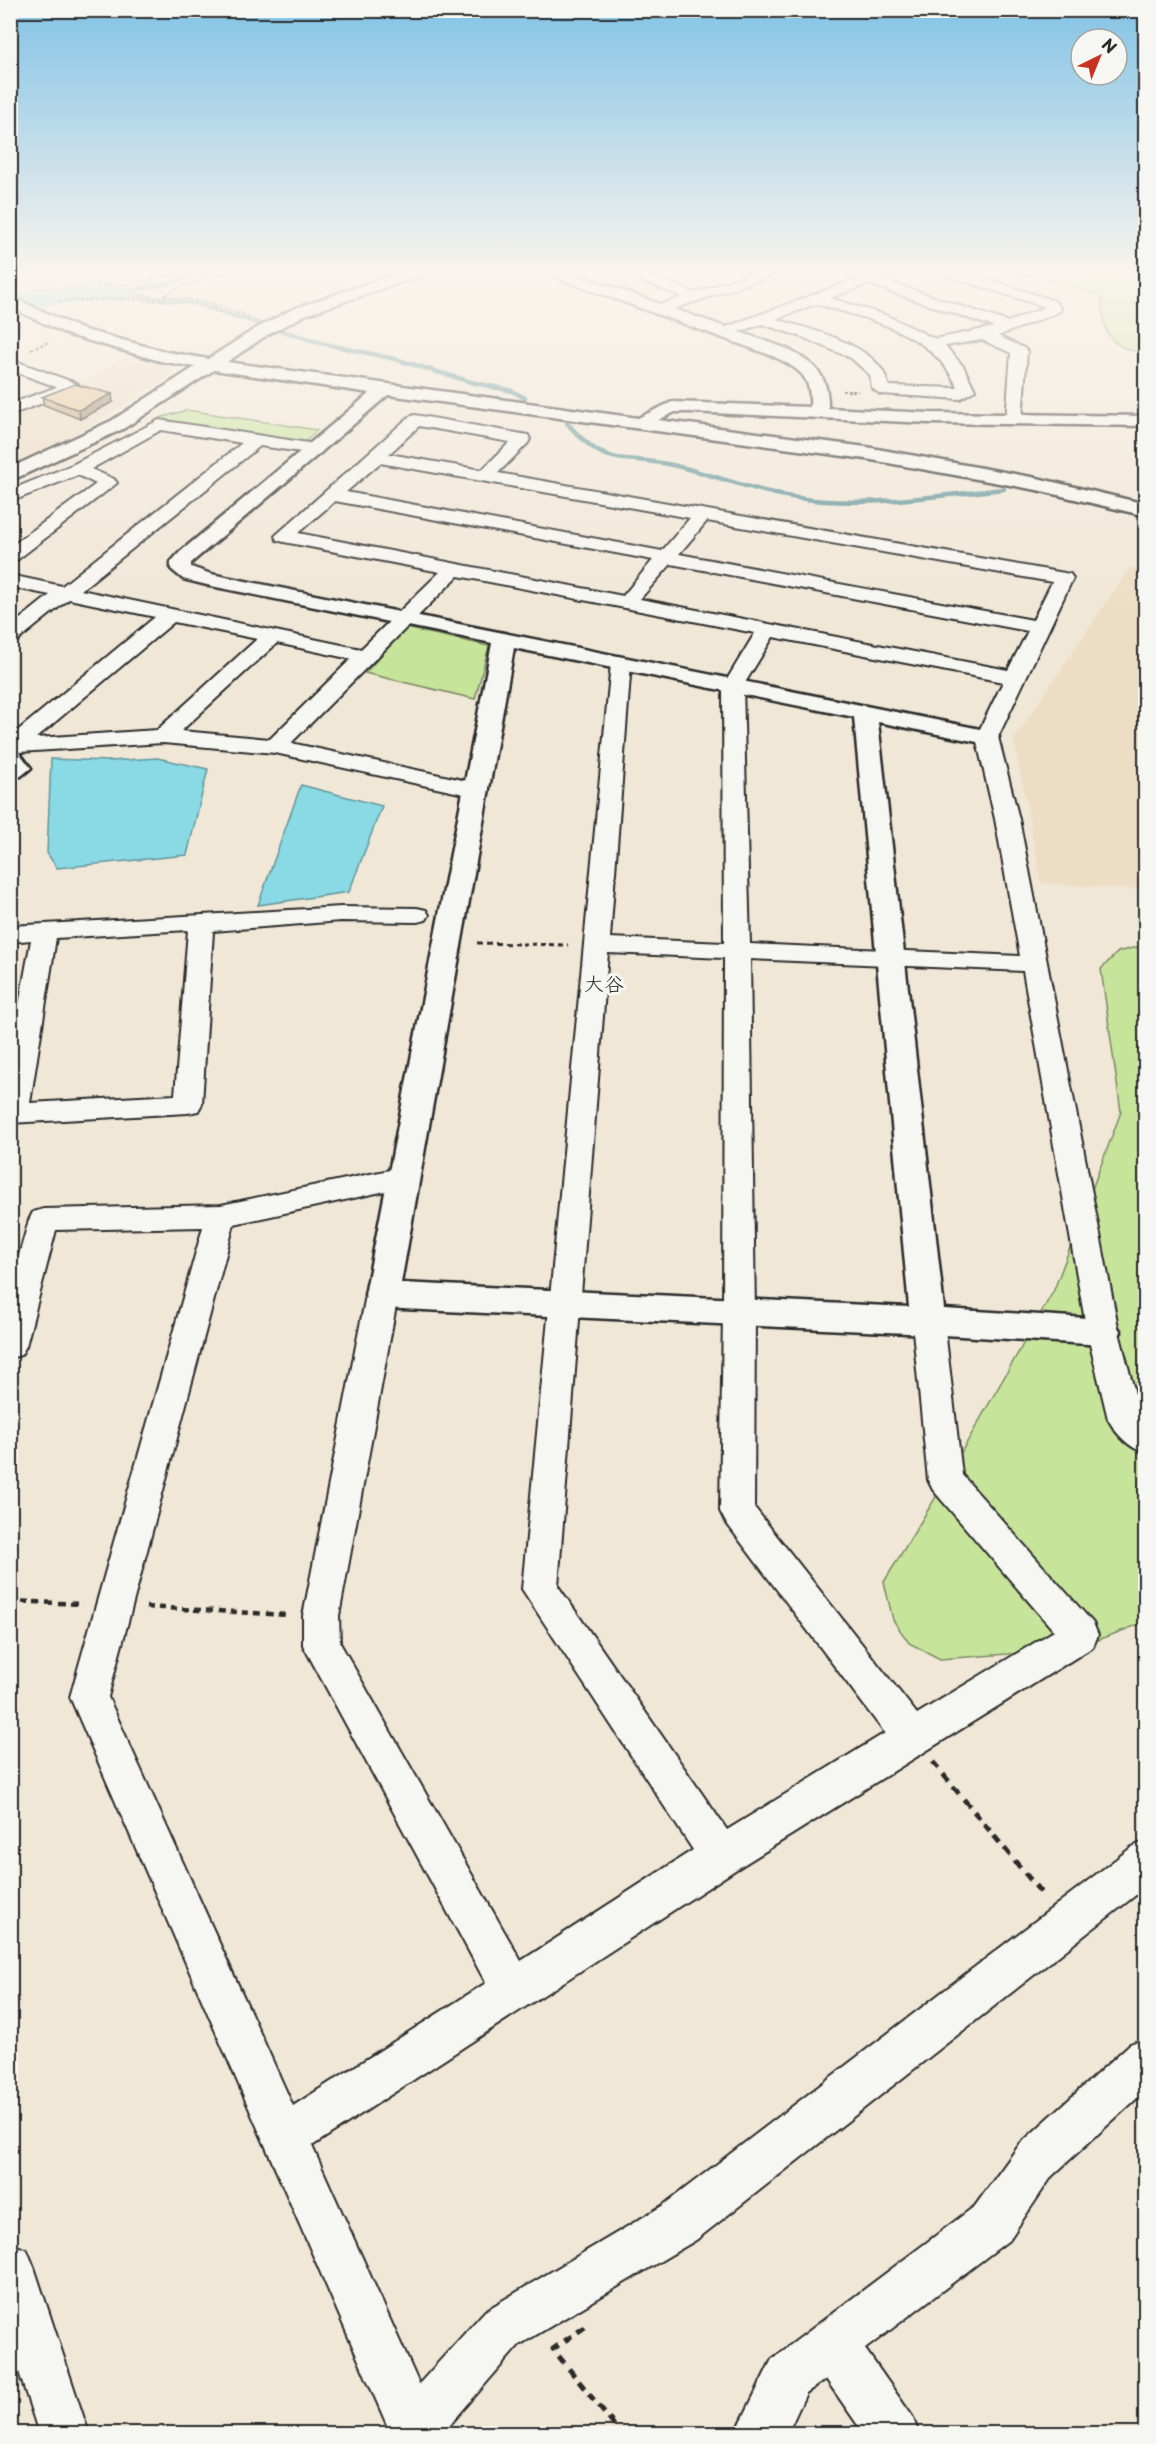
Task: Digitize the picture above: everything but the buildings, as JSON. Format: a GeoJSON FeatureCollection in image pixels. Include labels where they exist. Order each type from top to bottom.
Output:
{"type":"FeatureCollection","features":[{"type":"Feature","properties":{"kind":"street"},"geometry":{"type":"LineString","coordinates":[[10,410],[72,387],[68,385]]}},
{"type":"Feature","properties":{"kind":"street"},"geometry":{"type":"LineString","coordinates":[[10,475],[117,425],[178,385]]}},
{"type":"Feature","properties":{"kind":"street"},"geometry":{"type":"LineString","coordinates":[[349,385],[930,464],[1037,484],[1146,510]]}},
{"type":"Feature","properties":{"kind":"street"},"geometry":{"type":"LineString","coordinates":[[819,385],[821,391],[819,414]]}},
{"type":"Feature","properties":{"kind":"street"},"geometry":{"type":"LineString","coordinates":[[880,385],[880,388],[886,391],[960,394],[967,390],[966,385]]}},
{"type":"Feature","properties":{"kind":"street"},"geometry":{"type":"LineString","coordinates":[[1014,420],[1017,385]]}},
{"type":"Feature","properties":{"kind":"street"},"geometry":{"type":"LineString","coordinates":[[384,390],[187,556],[181,562],[181,569],[211,580],[987,737]]}},
{"type":"Feature","properties":{"kind":"street"},"geometry":{"type":"LineString","coordinates":[[638,423],[672,407],[1014,420],[1146,421]]}},
{"type":"Feature","properties":{"kind":"street"},"geometry":{"type":"LineString","coordinates":[[486,476],[522,439],[415,420],[376,457],[284,536],[1015,678]]}},
{"type":"Feature","properties":{"kind":"street"},"geometry":{"type":"LineString","coordinates":[[10,497],[78,469],[159,425],[315,449]]}},
{"type":"Feature","properties":{"kind":"street"},"geometry":{"type":"LineString","coordinates":[[10,637],[256,440]]}},
{"type":"Feature","properties":{"kind":"street"},"geometry":{"type":"LineString","coordinates":[[376,457],[1063,578],[987,737],[1006,819],[1103,1332],[1125,1419],[1146,1440]]}},
{"type":"Feature","properties":{"kind":"street"},"geometry":{"type":"LineString","coordinates":[[10,556],[108,483],[78,469]]}},
{"type":"Feature","properties":{"kind":"street"},"geometry":{"type":"LineString","coordinates":[[332,495],[1041,627]]}},
{"type":"Feature","properties":{"kind":"street"},"geometry":{"type":"LineString","coordinates":[[627,603],[702,515]]}},
{"type":"Feature","properties":{"kind":"street"},"geometry":{"type":"LineString","coordinates":[[275,746],[453,570]]}},
{"type":"Feature","properties":{"kind":"street"},"geometry":{"type":"LineString","coordinates":[[10,581],[366,656]]}},
{"type":"Feature","properties":{"kind":"street"},"geometry":{"type":"LineString","coordinates":[[13,747],[171,614]]}},
{"type":"Feature","properties":{"kind":"street"},"geometry":{"type":"LineString","coordinates":[[766,631],[733,686],[739,1313],[736,1511],[914,1739]]}},
{"type":"Feature","properties":{"kind":"street"},"geometry":{"type":"LineString","coordinates":[[163,735],[273,636]]}},
{"type":"Feature","properties":{"kind":"street"},"geometry":{"type":"LineString","coordinates":[[504,639],[478,790],[321,1616],[322,1645],[513,1989]]}},
{"type":"Feature","properties":{"kind":"street"},"geometry":{"type":"LineString","coordinates":[[621,663],[540,1589],[721,1856]]}},
{"type":"Feature","properties":{"kind":"street"},"geometry":{"type":"LineString","coordinates":[[284,2138],[721,1856],[1080,1635],[945,1480],[865,712]]}},
{"type":"Feature","properties":{"kind":"street"},"geometry":{"type":"LineString","coordinates":[[13,747],[163,735],[275,746],[478,790]]}},
{"type":"Feature","properties":{"kind":"street"},"geometry":{"type":"LineString","coordinates":[[10,933],[191,922],[201,924],[341,914],[417,915]]}},
{"type":"Feature","properties":{"kind":"street"},"geometry":{"type":"LineString","coordinates":[[45,931],[12,1114],[188,1104],[201,924]]}},
{"type":"Feature","properties":{"kind":"street"},"geometry":{"type":"LineString","coordinates":[[596,945],[1032,964]]}},
{"type":"Feature","properties":{"kind":"street"},"geometry":{"type":"LineString","coordinates":[[10,1346],[44,1220],[221,1216],[404,1177]]}},
{"type":"Feature","properties":{"kind":"street"},"geometry":{"type":"LineString","coordinates":[[221,1216],[88,1697],[411,2430],[502,2328],[679,2223],[1146,1861]]}},
{"type":"Feature","properties":{"kind":"street"},"geometry":{"type":"LineString","coordinates":[[382,1295],[928,1321],[1103,1332]]}},
{"type":"Feature","properties":{"kind":"street"},"geometry":{"type":"LineString","coordinates":[[760,2433],[789,2376],[992,2223],[1036,2160],[1146,2061]]}},
{"type":"Feature","properties":{"kind":"street"},"geometry":{"type":"LineString","coordinates":[[10,2267],[63,2433]]}},
{"type":"Feature","properties":{"kind":"street"},"geometry":{"type":"LineString","coordinates":[[831,2343],[894,2433]]}},
{"type":"Feature","properties":{"kind":"lane"},"geometry":{"type":"LineString","coordinates":[[10,776],[25,768],[13,747]]}},
{"type":"Feature","properties":{"kind":"path"},"geometry":{"type":"LineString","coordinates":[[821,391],[886,391]]}},
{"type":"Feature","properties":{"kind":"path"},"geometry":{"type":"LineString","coordinates":[[448,943],[596,945]]}},
{"type":"Feature","properties":{"kind":"path"},"geometry":{"type":"LineString","coordinates":[[10,1600],[321,1616]]}},
{"type":"Feature","properties":{"kind":"path"},"geometry":{"type":"LineString","coordinates":[[914,1739],[1066,1923]]}},
{"type":"Feature","properties":{"kind":"path"},"geometry":{"type":"LineString","coordinates":[[591,2322],[553,2349],[621,2433]]}},
{"type":"Feature","properties":{"kind":"shaded area"},"geometry":{"type":"Polygon","coordinates":[[[79,385],[156,385],[78,433],[11,464],[11,414],[82,386],[79,385]]]}},
{"type":"Feature","properties":{"kind":"shaded area"},"geometry":{"type":"Polygon","coordinates":[[[1130,567],[1146,571],[1145,890],[1041,883],[1014,739],[1130,567]]]}},
{"type":"Feature","properties":{"kind":"green space"},"geometry":{"type":"Polygon","coordinates":[[[187,410],[317,430],[303,444],[157,422],[160,418],[187,410]]]}},
{"type":"Feature","properties":{"kind":"green space"},"geometry":{"type":"Polygon","coordinates":[[[406,628],[489,646],[475,699],[365,673],[406,628]]]}},
{"type":"Feature","properties":{"kind":"green space"},"geometry":{"type":"Polygon","coordinates":[[[1145,945],[1145,1622],[1075,1649],[940,1659],[909,1643],[893,1620],[884,1582],[931,1505],[1054,1290],[1121,1112],[1101,969],[1118,952],[1145,945]]]}},
{"type":"Feature","properties":{"kind":"water"},"geometry":{"type":"Polygon","coordinates":[[[157,758],[208,769],[187,855],[57,868],[47,853],[51,759],[110,761],[157,758]]]}},
{"type":"Feature","properties":{"kind":"water"},"geometry":{"type":"Polygon","coordinates":[[[301,785],[382,806],[349,892],[258,905],[301,785]]]}},
{"type":"Feature","properties":{"kind":"waterway"},"geometry":{"type":"LineString","coordinates":[[485,385],[512,391],[525,398]]}},
{"type":"Feature","properties":{"kind":"waterway"},"geometry":{"type":"LineString","coordinates":[[567,423],[594,448],[615,458],[672,465],[791,497],[871,502],[1004,489]]}},
{"type":"Feature","properties":{"kind":"district","name":"大谷"},"geometry":{"type":"Point","coordinates":[604,984]}}]}
